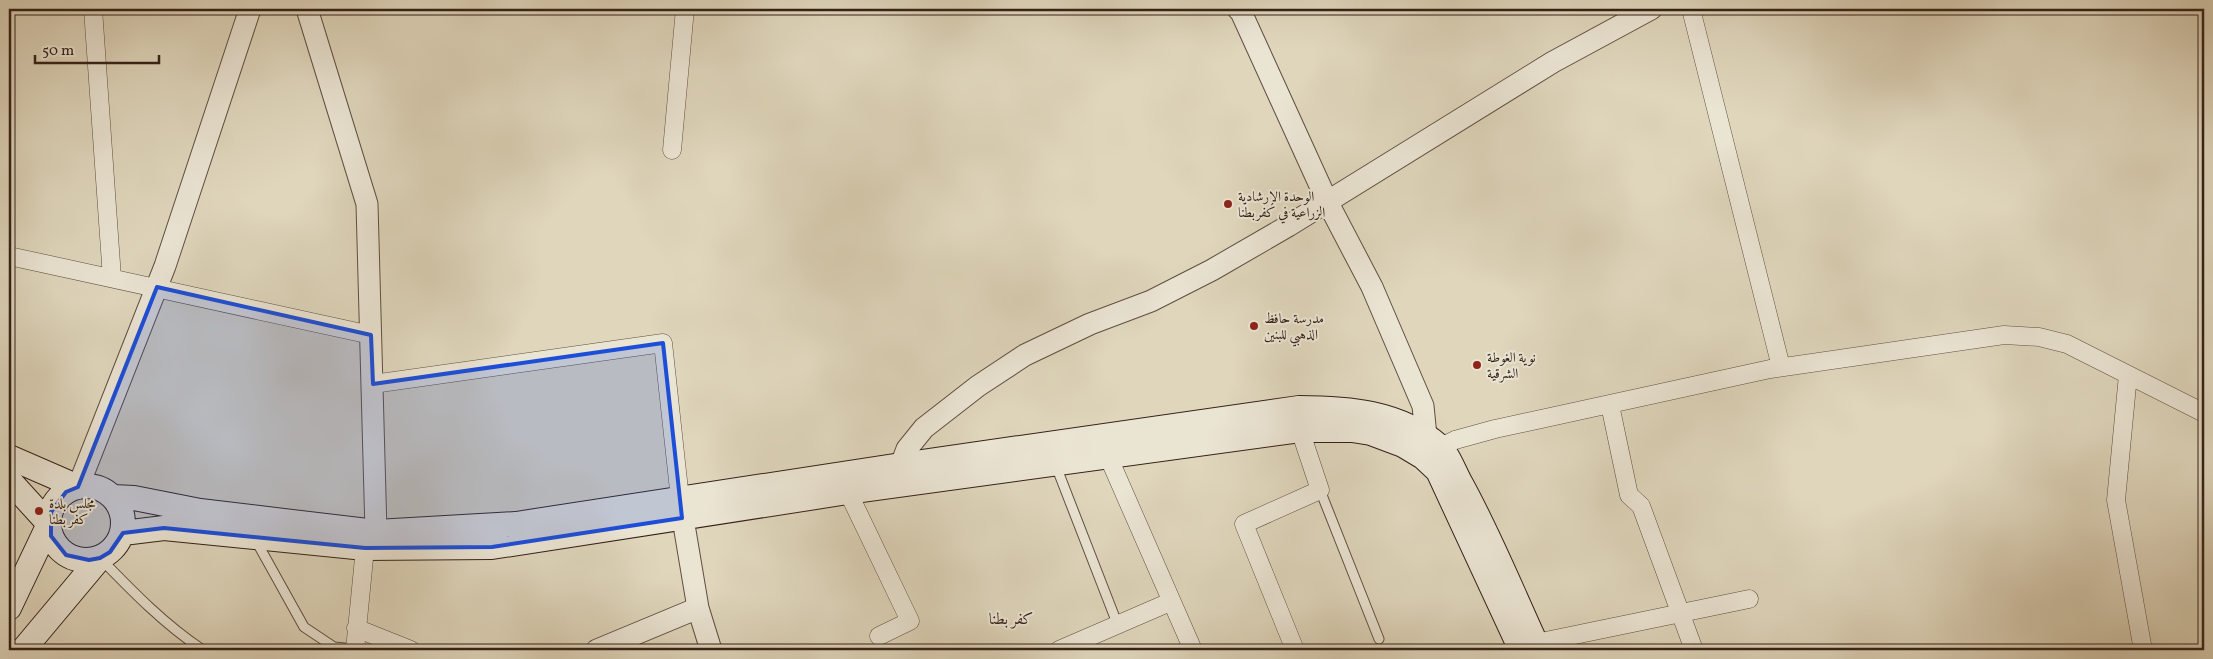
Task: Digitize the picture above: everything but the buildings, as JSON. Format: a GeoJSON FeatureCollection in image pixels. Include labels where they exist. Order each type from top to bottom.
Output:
{"type":"FeatureCollection","features":[{"type":"Feature","properties":{"kind":"main road"},"geometry":{"type":"LineString","coordinates":[[681,508],[901,465],[1299,408],[1341,408],[1393,420],[1433,442],[1476,513],[1532,648]]}},
{"type":"Feature","properties":{"kind":"main road"},"geometry":{"type":"LineString","coordinates":[[123,533],[164,528],[253,537],[370,540],[848,492],[1300,430],[1352,430],[1371,433],[1403,445],[1423,457],[1438,471],[1532,648]]}},
{"type":"Feature","properties":{"kind":"main road"},"geometry":{"type":"LineString","coordinates":[[9,457],[78,487]]}},
{"type":"Feature","properties":{"kind":"main road"},"geometry":{"type":"LineString","coordinates":[[9,480],[49,524],[54,541],[66,554],[77,559],[100,558]]}},
{"type":"Feature","properties":{"kind":"main road"},"geometry":{"type":"LineString","coordinates":[[9,608],[49,524],[51,512],[56,501],[66,492],[78,487],[90,486],[102,489],[113,497],[122,514],[123,533],[118,544],[100,558],[23,650]]}},
{"type":"Feature","properties":{"kind":"main road"},"geometry":{"type":"LineString","coordinates":[[113,497],[134,498],[370,540]]}},
{"type":"Feature","properties":{"kind":"street"},"geometry":{"type":"LineString","coordinates":[[93,9],[112,278]]}},
{"type":"Feature","properties":{"kind":"street"},"geometry":{"type":"LineString","coordinates":[[78,487],[157,287],[250,9]]}},
{"type":"Feature","properties":{"kind":"street"},"geometry":{"type":"LineString","coordinates":[[307,9],[367,204],[373,384],[370,540],[356,628],[355,650]]}},
{"type":"Feature","properties":{"kind":"street"},"geometry":{"type":"LineString","coordinates":[[672,150],[685,9]]}},
{"type":"Feature","properties":{"kind":"street"},"geometry":{"type":"LineString","coordinates":[[1238,9],[1266,65],[1327,201],[1372,287],[1423,406],[1433,442],[1455,440],[1495,429],[1781,368],[2004,335],[2039,337],[2067,344],[2204,413]]}},
{"type":"Feature","properties":{"kind":"street"},"geometry":{"type":"LineString","coordinates":[[901,465],[907,449],[924,428],[978,386],[1024,355],[1090,324],[1151,301],[1212,270],[1553,62],[1651,9]]}},
{"type":"Feature","properties":{"kind":"street"},"geometry":{"type":"LineString","coordinates":[[1691,9],[1781,368]]}},
{"type":"Feature","properties":{"kind":"street"},"geometry":{"type":"LineString","coordinates":[[9,256],[372,335]]}},
{"type":"Feature","properties":{"kind":"street"},"geometry":{"type":"LineString","coordinates":[[373,384],[663,342],[681,508],[698,608],[711,650]]}},
{"type":"Feature","properties":{"kind":"street"},"geometry":{"type":"LineString","coordinates":[[2128,375],[2116,500],[2143,650]]}},
{"type":"Feature","properties":{"kind":"street"},"geometry":{"type":"LineString","coordinates":[[1610,405],[1629,496],[1641,506],[1694,650]]}},
{"type":"Feature","properties":{"kind":"street"},"geometry":{"type":"LineString","coordinates":[[1295,650],[1244,524],[1320,490],[1300,430]]}},
{"type":"Feature","properties":{"kind":"street"},"geometry":{"type":"LineString","coordinates":[[1108,456],[1170,602],[1193,650]]}},
{"type":"Feature","properties":{"kind":"street"},"geometry":{"type":"LineString","coordinates":[[848,492],[910,621],[879,636]]}},
{"type":"Feature","properties":{"kind":"street"},"geometry":{"type":"LineString","coordinates":[[1532,648],[1749,599]]}},
{"type":"Feature","properties":{"kind":"street"},"geometry":{"type":"LineString","coordinates":[[1058,650],[1084,645],[1117,623],[1170,602]]}},
{"type":"Feature","properties":{"kind":"street"},"geometry":{"type":"LineString","coordinates":[[597,650],[698,608]]}},
{"type":"Feature","properties":{"kind":"street"},"geometry":{"type":"LineString","coordinates":[[356,628],[411,650]]}},
{"type":"Feature","properties":{"kind":"lane"},"geometry":{"type":"LineString","coordinates":[[1055,463],[1117,623]]}},
{"type":"Feature","properties":{"kind":"lane"},"geometry":{"type":"LineString","coordinates":[[1320,490],[1379,639]]}},
{"type":"Feature","properties":{"kind":"lane"},"geometry":{"type":"LineString","coordinates":[[253,537],[304,626],[334,647],[355,650]]}},
{"type":"Feature","properties":{"kind":"lane"},"geometry":{"type":"LineString","coordinates":[[100,558],[128,587],[188,640],[203,650]]}},
{"type":"Feature","properties":{"kind":"highlighted area"},"geometry":{"type":"Polygon","coordinates":[[[157,287],[371,335],[373,384],[663,343],[682,518],[492,547],[365,548],[164,528],[123,533],[110,552],[100,558],[89,560],[66,555],[51,536],[51,512],[66,492],[78,487],[157,287]]]}},
{"type":"Feature","properties":{"kind":"place","name":"الوحدة الإرشادية الزراعية في كفربطنا"},"geometry":{"type":"Point","coordinates":[1228,204]}},
{"type":"Feature","properties":{"kind":"place","name":"مدرسة حافظ الذهبي للبنين"},"geometry":{"type":"Point","coordinates":[1254,326]}},
{"type":"Feature","properties":{"kind":"place","name":"نوية الغوطة الشرقية"},"geometry":{"type":"Point","coordinates":[1477,365]}},
{"type":"Feature","properties":{"kind":"place","name":"مجلس بلدة كفر بطنا"},"geometry":{"type":"Point","coordinates":[39,511]}},
{"type":"Feature","properties":{"kind":"district","name":"كفر بطنا"},"geometry":{"type":"Point","coordinates":[1011,618]}}]}
